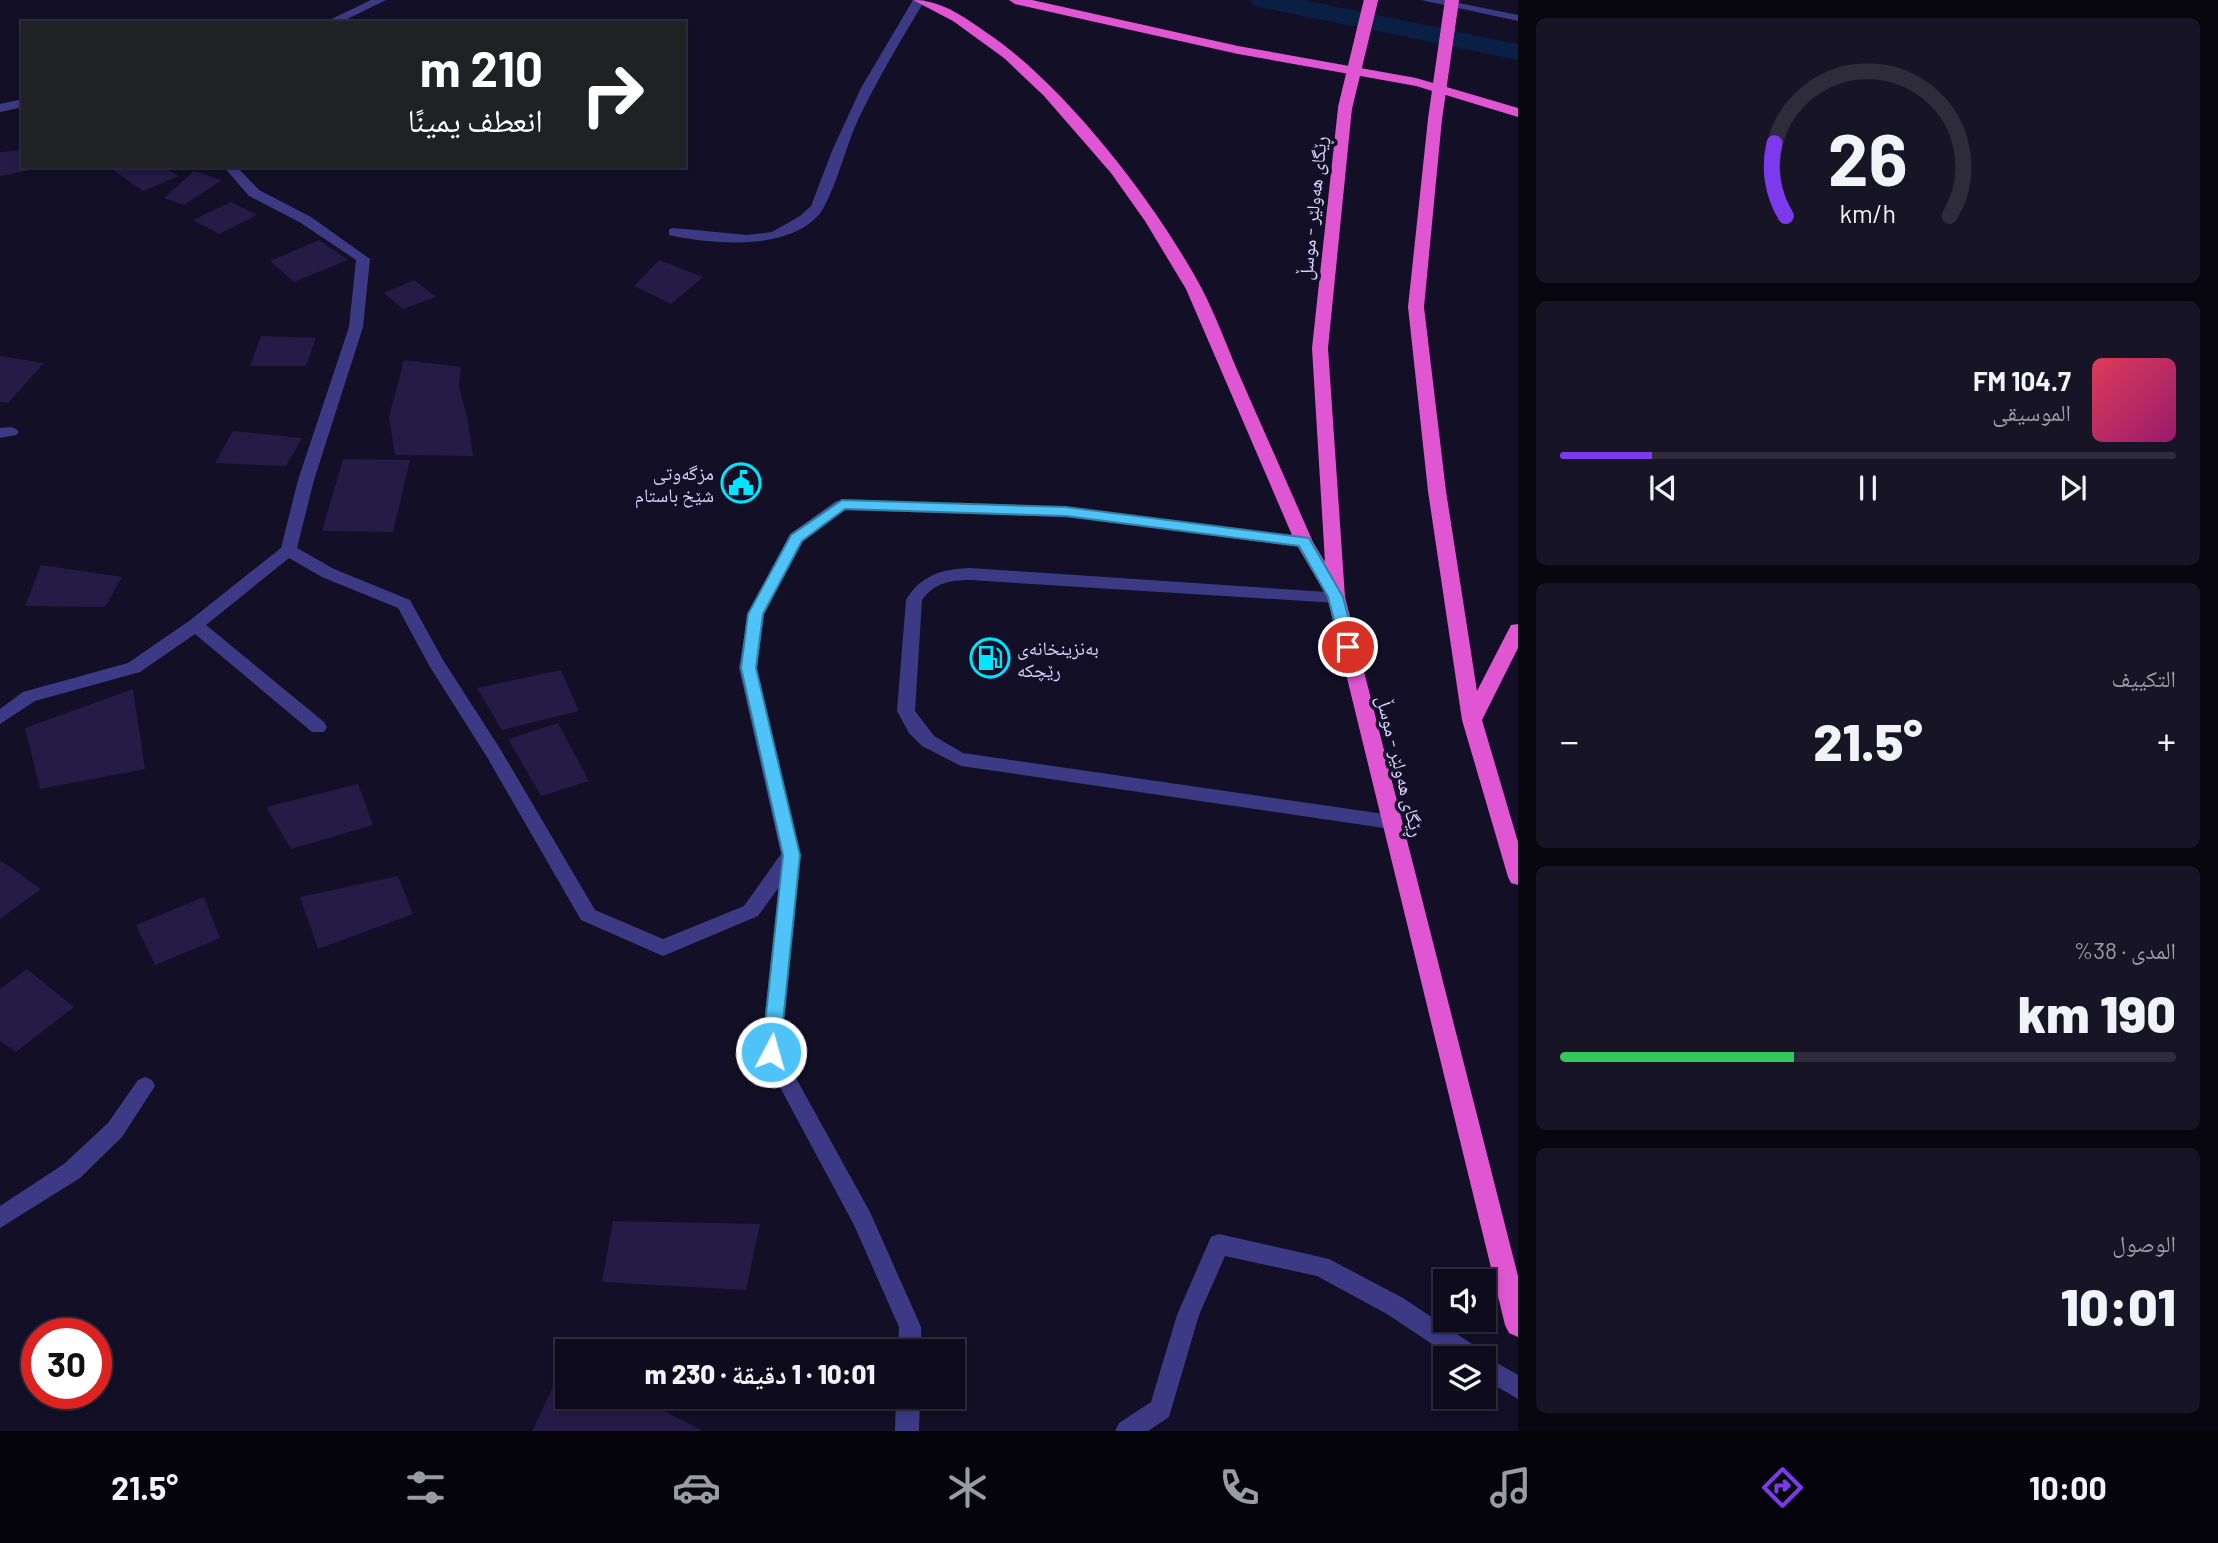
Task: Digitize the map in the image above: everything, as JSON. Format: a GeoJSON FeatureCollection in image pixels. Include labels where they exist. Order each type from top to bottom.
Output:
{"type":"FeatureCollection","features":[{"type":"Feature","properties":{"kind":"highway"},"geometry":{"type":"LineString","coordinates":[[919,0],[957,18],[1009,55],[1049,93],[1123,181],[1194,289],[1304,541],[1336,597]]}},
{"type":"Feature","properties":{"kind":"highway"},"geometry":{"type":"LineString","coordinates":[[1015,0],[1238,49],[1381,74],[1479,97],[1518,113]]}},
{"type":"Feature","properties":{"kind":"highway","name":"ڕێگای هەولێر - موسڵ"},"geometry":{"type":"LineString","coordinates":[[1371,0],[1345,108],[1320,348],[1336,597],[1518,1325]]}},
{"type":"Feature","properties":{"kind":"highway"},"geometry":{"type":"LineString","coordinates":[[1452,0],[1435,119],[1416,307],[1437,491],[1472,720],[1518,877]]}},
{"type":"Feature","properties":{"kind":"highway"},"geometry":{"type":"LineString","coordinates":[[1472,720],[1518,630]]}},
{"type":"Feature","properties":{"kind":"street"},"geometry":{"type":"LineString","coordinates":[[333,21],[380,0]]}},
{"type":"Feature","properties":{"kind":"street"},"geometry":{"type":"LineString","coordinates":[[674,232],[747,239],[775,236],[805,219],[817,207],[838,151],[867,88],[919,0]]}},
{"type":"Feature","properties":{"kind":"street"},"geometry":{"type":"LineString","coordinates":[[1427,0],[1518,18]]}},
{"type":"Feature","properties":{"kind":"street"},"geometry":{"type":"LineString","coordinates":[[0,108],[21,103]]}},
{"type":"Feature","properties":{"kind":"street"},"geometry":{"type":"LineString","coordinates":[[0,718],[29,696],[134,668],[195,625],[288,550],[306,480],[356,327],[363,259],[306,220],[254,193],[231,168]]}},
{"type":"Feature","properties":{"kind":"street"},"geometry":{"type":"LineString","coordinates":[[910,1339],[910,1327],[862,1219],[771,1052],[791,855],[748,668],[755,614],[796,538],[842,505],[1066,512],[1304,541]]}},
{"type":"Feature","properties":{"kind":"street"},"geometry":{"type":"LineString","coordinates":[[288,550],[328,573],[404,604],[436,663],[493,752],[588,915],[663,948],[751,911],[791,855]]}},
{"type":"Feature","properties":{"kind":"street"},"geometry":{"type":"LineString","coordinates":[[1336,597],[971,573],[940,577],[919,590],[914,600],[906,711],[913,726],[925,740],[941,751],[961,759],[1391,822]]}},
{"type":"Feature","properties":{"kind":"street"},"geometry":{"type":"LineString","coordinates":[[195,625],[318,727]]}},
{"type":"Feature","properties":{"kind":"street"},"geometry":{"type":"LineString","coordinates":[[0,1218],[72,1171],[115,1130],[145,1086]]}},
{"type":"Feature","properties":{"kind":"street"},"geometry":{"type":"LineString","coordinates":[[1128,1431],[1161,1409],[1188,1315],[1219,1244],[1321,1266],[1395,1306],[1455,1346]]}},
{"type":"Feature","properties":{"kind":"street"},"geometry":{"type":"LineString","coordinates":[[1496,1374],[1518,1388]]}},
{"type":"Feature","properties":{"kind":"street"},"geometry":{"type":"LineString","coordinates":[[907,1431],[908,1409]]}},
{"type":"Feature","properties":{"kind":"building"},"geometry":{"type":"Polygon","coordinates":[[[21,150],[21,168],[35,169],[0,176],[0,152],[21,150]]]}},
{"type":"Feature","properties":{"kind":"building"},"geometry":{"type":"Polygon","coordinates":[[[110,168],[163,168],[179,176],[143,191],[110,168]]]}},
{"type":"Feature","properties":{"kind":"building"},"geometry":{"type":"Polygon","coordinates":[[[194,171],[222,180],[184,205],[164,198],[194,171]]]}},
{"type":"Feature","properties":{"kind":"building"},"geometry":{"type":"Polygon","coordinates":[[[231,202],[257,215],[219,234],[193,220],[231,202]]]}},
{"type":"Feature","properties":{"kind":"building"},"geometry":{"type":"Polygon","coordinates":[[[319,240],[348,260],[294,282],[270,261],[319,240]]]}},
{"type":"Feature","properties":{"kind":"building"},"geometry":{"type":"Polygon","coordinates":[[[659,260],[703,277],[671,304],[634,286],[659,260]]]}},
{"type":"Feature","properties":{"kind":"building"},"geometry":{"type":"Polygon","coordinates":[[[414,280],[436,297],[403,309],[384,293],[414,280]]]}},
{"type":"Feature","properties":{"kind":"building"},"geometry":{"type":"Polygon","coordinates":[[[261,336],[316,338],[306,366],[250,366],[261,336]]]}},
{"type":"Feature","properties":{"kind":"building"},"geometry":{"type":"Polygon","coordinates":[[[0,356],[44,363],[8,403],[0,402],[0,356]]]}},
{"type":"Feature","properties":{"kind":"building"},"geometry":{"type":"Polygon","coordinates":[[[404,360],[461,367],[459,388],[467,416],[473,456],[395,455],[389,417],[404,360]]]}},
{"type":"Feature","properties":{"kind":"building"},"geometry":{"type":"Polygon","coordinates":[[[233,431],[302,438],[286,466],[215,463],[233,431]]]}},
{"type":"Feature","properties":{"kind":"building"},"geometry":{"type":"Polygon","coordinates":[[[343,459],[410,460],[393,532],[322,531],[343,459]]]}},
{"type":"Feature","properties":{"kind":"building"},"geometry":{"type":"Polygon","coordinates":[[[41,565],[122,577],[105,607],[25,606],[41,565]]]}},
{"type":"Feature","properties":{"kind":"building"},"geometry":{"type":"Polygon","coordinates":[[[561,670],[579,711],[502,730],[477,688],[561,670]]]}},
{"type":"Feature","properties":{"kind":"building"},"geometry":{"type":"Polygon","coordinates":[[[133,689],[145,769],[40,789],[25,728],[133,689]]]}},
{"type":"Feature","properties":{"kind":"building"},"geometry":{"type":"Polygon","coordinates":[[[558,723],[589,781],[541,796],[508,739],[558,723]]]}},
{"type":"Feature","properties":{"kind":"building"},"geometry":{"type":"Polygon","coordinates":[[[358,784],[373,825],[291,849],[266,807],[358,784]]]}},
{"type":"Feature","properties":{"kind":"building"},"geometry":{"type":"Polygon","coordinates":[[[0,860],[41,889],[0,919],[0,860]]]}},
{"type":"Feature","properties":{"kind":"building"},"geometry":{"type":"Polygon","coordinates":[[[398,876],[413,914],[318,949],[300,897],[398,876]]]}},
{"type":"Feature","properties":{"kind":"building"},"geometry":{"type":"Polygon","coordinates":[[[204,897],[220,938],[155,965],[136,925],[204,897]]]}},
{"type":"Feature","properties":{"kind":"building"},"geometry":{"type":"Polygon","coordinates":[[[27,969],[74,1007],[16,1052],[0,1041],[0,989],[27,969]]]}},
{"type":"Feature","properties":{"kind":"building"},"geometry":{"type":"Polygon","coordinates":[[[613,1221],[760,1224],[746,1290],[602,1282],[613,1221]]]}},
{"type":"Feature","properties":{"kind":"building"},"geometry":{"type":"Polygon","coordinates":[[[555,1382],[555,1409],[660,1409],[703,1431],[532,1431],[555,1382]]]}},
{"type":"Feature","properties":{"kind":"waterway"},"geometry":{"type":"LineString","coordinates":[[1264,0],[1518,52]]}},
{"type":"Feature","properties":{"kind":"place","name":"مزگەوتی شێخ باستام"},"geometry":{"type":"Point","coordinates":[741,483]}},
{"type":"Feature","properties":{"kind":"place","name":"بەنزینخانەی رێچکە"},"geometry":{"type":"Point","coordinates":[990,658]}},
{"type":"Feature","properties":{"kind":"route"},"geometry":{"type":"LineString","coordinates":[[771,1052],[791,855],[748,668],[755,614],[796,538],[842,505],[1066,512],[1304,541],[1336,597],[1348,647]]}}]}
